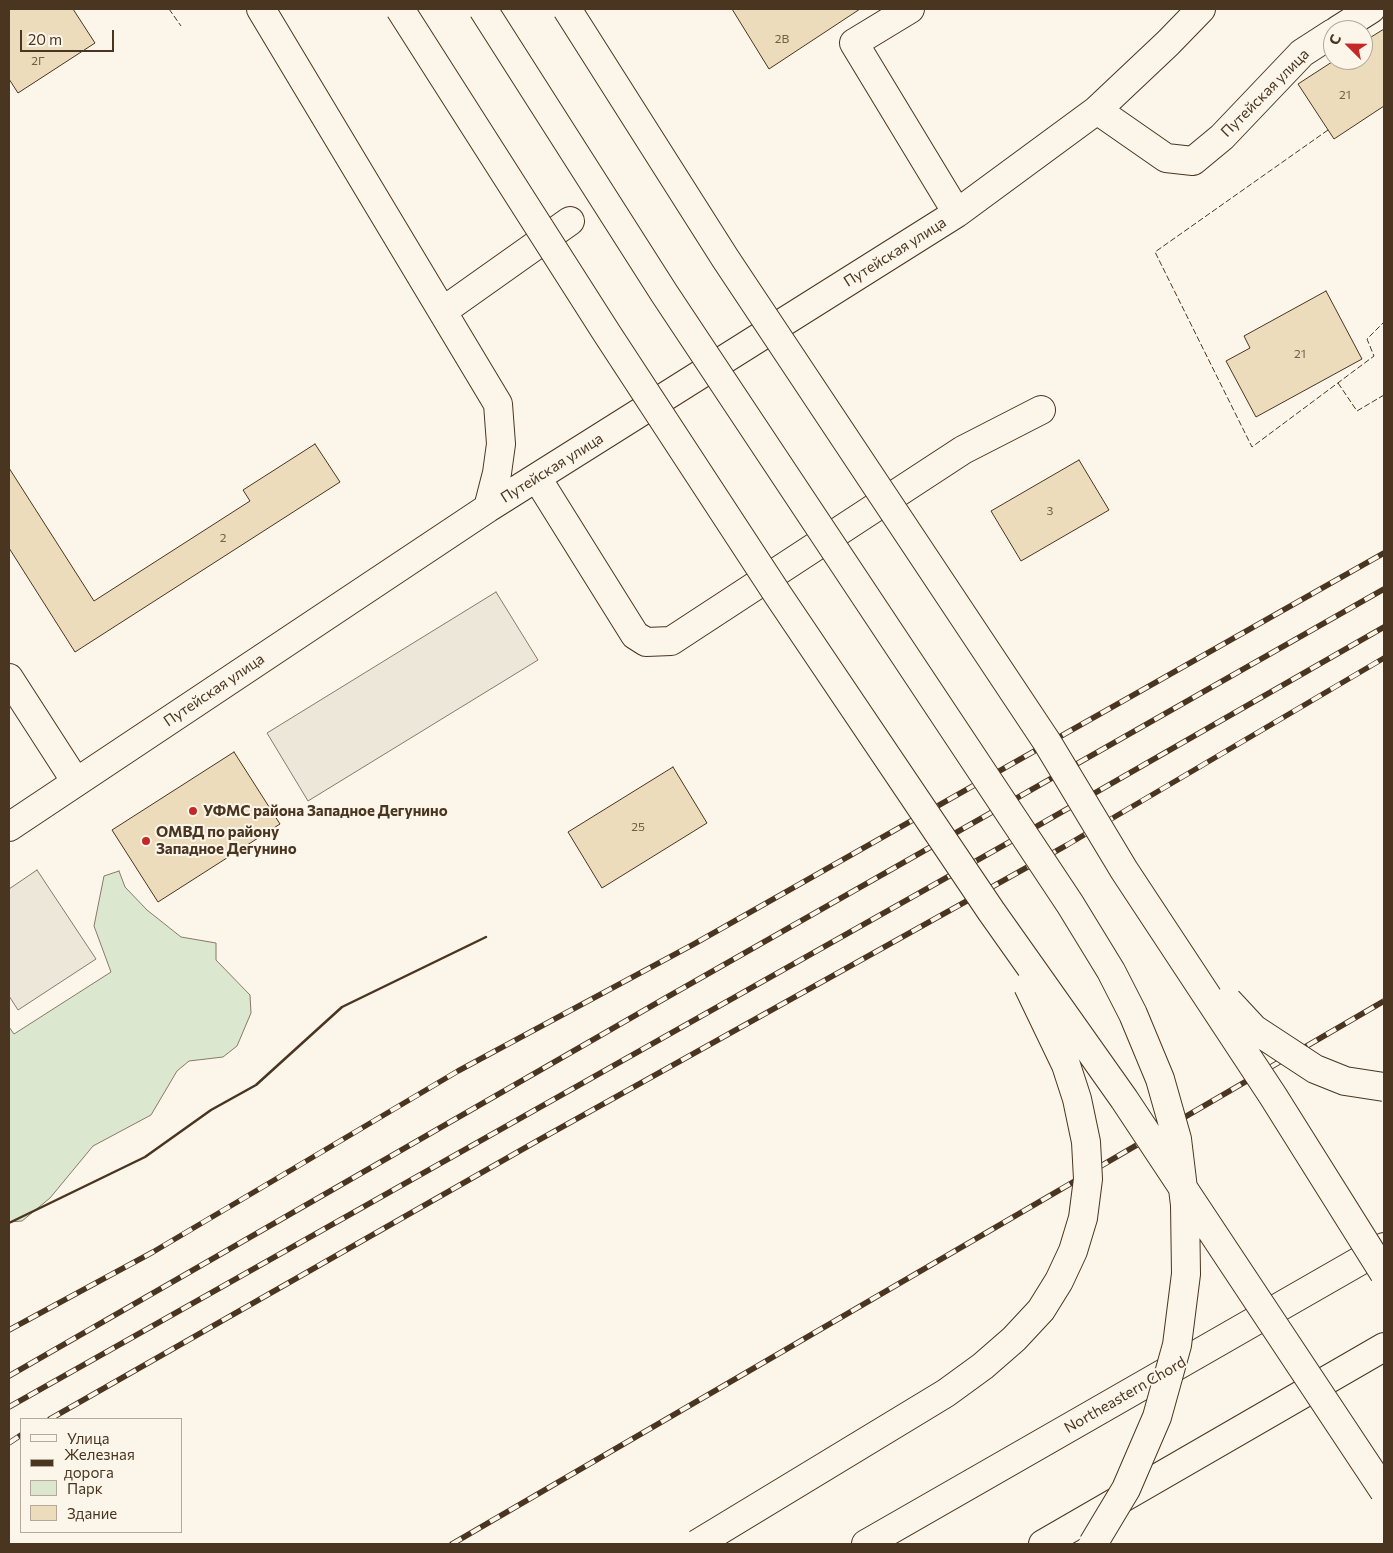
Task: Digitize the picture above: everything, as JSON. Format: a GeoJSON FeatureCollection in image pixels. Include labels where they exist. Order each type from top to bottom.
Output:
{"type":"FeatureCollection","features":[{"type":"Feature","properties":{"kind":"main road"},"geometry":{"type":"LineString","coordinates":[[261,9],[498,404],[500,444],[497,473],[488,508]]}},
{"type":"Feature","properties":{"kind":"main road"},"geometry":{"type":"LineString","coordinates":[[400,9],[612,341],[778,595],[991,911],[1124,1099],[1384,1491]]}},
{"type":"Feature","properties":{"kind":"main road"},"geometry":{"type":"LineString","coordinates":[[483,9],[664,293],[1070,904],[1111,970],[1133,1014],[1160,1079],[1177,1139],[1185,1205],[1186,1274],[1177,1345],[1153,1426],[1126,1489],[1093,1544]]}},
{"type":"Feature","properties":{"kind":"main road"},"geometry":{"type":"LineString","coordinates":[[567,9],[725,258],[1047,742],[1124,870],[1274,1096],[1384,1273]]}},
{"type":"Feature","properties":{"kind":"main road"},"geometry":{"type":"LineString","coordinates":[[910,9],[854,43],[957,213]]}},
{"type":"Feature","properties":{"kind":"main road","name":"Путейская улица"},"geometry":{"type":"LineString","coordinates":[[9,827],[488,508],[957,213],[1097,110],[1201,9]]}},
{"type":"Feature","properties":{"kind":"main road"},"geometry":{"type":"LineString","coordinates":[[1354,20],[1371,9]]}},
{"type":"Feature","properties":{"kind":"main road","name":"Путейская улица"},"geometry":{"type":"LineString","coordinates":[[1097,110],[1166,158],[1193,161],[1222,137],[1302,53],[1323,39]]}},
{"type":"Feature","properties":{"kind":"main road"},"geometry":{"type":"LineString","coordinates":[[443,311],[570,221]]}},
{"type":"Feature","properties":{"kind":"main road"},"geometry":{"type":"LineString","coordinates":[[536,478],[635,635],[646,642],[671,642],[963,450],[1041,410]]}},
{"type":"Feature","properties":{"kind":"main road"},"geometry":{"type":"LineString","coordinates":[[9,678],[76,782]]}},
{"type":"Feature","properties":{"kind":"main road"},"geometry":{"type":"LineString","coordinates":[[1124,870],[1198,967],[1254,1029],[1315,1069],[1345,1081],[1384,1087]]}},
{"type":"Feature","properties":{"kind":"main road"},"geometry":{"type":"LineString","coordinates":[[697,1544],[946,1393],[983,1366],[1014,1339],[1041,1310],[1063,1273],[1073,1251],[1083,1218],[1088,1179],[1086,1142],[1077,1099],[1066,1065],[991,911]]}},
{"type":"Feature","properties":{"kind":"main road","name":"Northeastern Chord"},"geometry":{"type":"LineString","coordinates":[[866,1544],[1384,1246]]}},
{"type":"Feature","properties":{"kind":"main road"},"geometry":{"type":"LineString","coordinates":[[1043,1544],[1384,1347]]}},
{"type":"Feature","properties":{"kind":"green space"},"geometry":{"type":"Polygon","coordinates":[[[119,871],[125,887],[147,910],[181,937],[216,943],[216,960],[250,995],[251,1013],[237,1046],[223,1057],[189,1061],[177,1071],[151,1115],[93,1146],[50,1198],[22,1221],[9,1222],[9,1027],[14,1034],[111,972],[94,926],[104,876],[119,871]]]}},
{"type":"Feature","properties":{"kind":"shaded area"},"geometry":{"type":"Polygon","coordinates":[[[496,592],[538,660],[308,801],[267,733],[496,592]]]}},
{"type":"Feature","properties":{"kind":"shaded area"},"geometry":{"type":"Polygon","coordinates":[[[37,870],[96,959],[18,1010],[9,996],[9,889],[37,870]]]}},
{"type":"Feature","properties":{"kind":"building"},"geometry":{"type":"Polygon","coordinates":[[[9,9],[73,9],[95,43],[18,93],[9,79],[9,9]]]}},
{"type":"Feature","properties":{"kind":"building"},"geometry":{"type":"Polygon","coordinates":[[[732,9],[860,9],[769,69],[732,9]]]}},
{"type":"Feature","properties":{"kind":"building"},"geometry":{"type":"Polygon","coordinates":[[[1384,29],[1384,106],[1334,139],[1298,84],[1323,68],[1323,70],[1373,70],[1373,36],[1384,29]]]}},
{"type":"Feature","properties":{"kind":"building"},"geometry":{"type":"Polygon","coordinates":[[[1326,291],[1362,359],[1256,417],[1226,361],[1250,348],[1244,336],[1326,291]]]}},
{"type":"Feature","properties":{"kind":"building"},"geometry":{"type":"Polygon","coordinates":[[[315,444],[340,482],[75,652],[9,548],[9,468],[94,601],[250,501],[243,490],[315,444]]]}},
{"type":"Feature","properties":{"kind":"building"},"geometry":{"type":"Polygon","coordinates":[[[1079,460],[1109,510],[1021,561],[991,511],[1079,460]]]}},
{"type":"Feature","properties":{"kind":"building"},"geometry":{"type":"Polygon","coordinates":[[[234,752],[280,824],[158,902],[112,830],[234,752]]]}},
{"type":"Feature","properties":{"kind":"building"},"geometry":{"type":"Polygon","coordinates":[[[673,767],[707,823],[602,888],[568,832],[673,767]]]}},
{"type":"Feature","properties":{"kind":"railway"},"geometry":{"type":"LineString","coordinates":[[9,1330],[153,1252],[458,1071],[694,944],[1384,553]]}},
{"type":"Feature","properties":{"kind":"railway"},"geometry":{"type":"LineString","coordinates":[[9,1376],[662,1000],[1384,589]]}},
{"type":"Feature","properties":{"kind":"railway"},"geometry":{"type":"LineString","coordinates":[[9,1407],[1006,844],[1384,627]]}},
{"type":"Feature","properties":{"kind":"railway"},"geometry":{"type":"LineString","coordinates":[[52,1418],[537,1141],[1067,845],[1384,658]]}},
{"type":"Feature","properties":{"kind":"railway"},"geometry":{"type":"LineString","coordinates":[[452,1544],[1384,1001]]}},
{"type":"Feature","properties":{"kind":"railway"},"geometry":{"type":"LineString","coordinates":[[9,1443],[20,1436]]}},
{"type":"Feature","properties":{"kind":"fence"},"geometry":{"type":"LineString","coordinates":[[169,9],[181,26]]}},
{"type":"Feature","properties":{"kind":"fence"},"geometry":{"type":"LineString","coordinates":[[1328,130],[1155,252],[1252,447],[1374,356],[1367,339],[1384,322]]}},
{"type":"Feature","properties":{"kind":"fence"},"geometry":{"type":"LineString","coordinates":[[1338,383],[1357,411],[1384,395]]}},
{"type":"Feature","properties":{"kind":"wall"},"geometry":{"type":"LineString","coordinates":[[9,1223],[145,1157],[211,1110],[256,1085],[342,1007],[486,937]]}},
{"type":"Feature","properties":{"kind":"place","name":"УФМС района Западное Дегунино"},"geometry":{"type":"Point","coordinates":[193,811]}},
{"type":"Feature","properties":{"kind":"place","name":"ОМВД по району Западное Дегунино"},"geometry":{"type":"Point","coordinates":[146,841]}}]}
